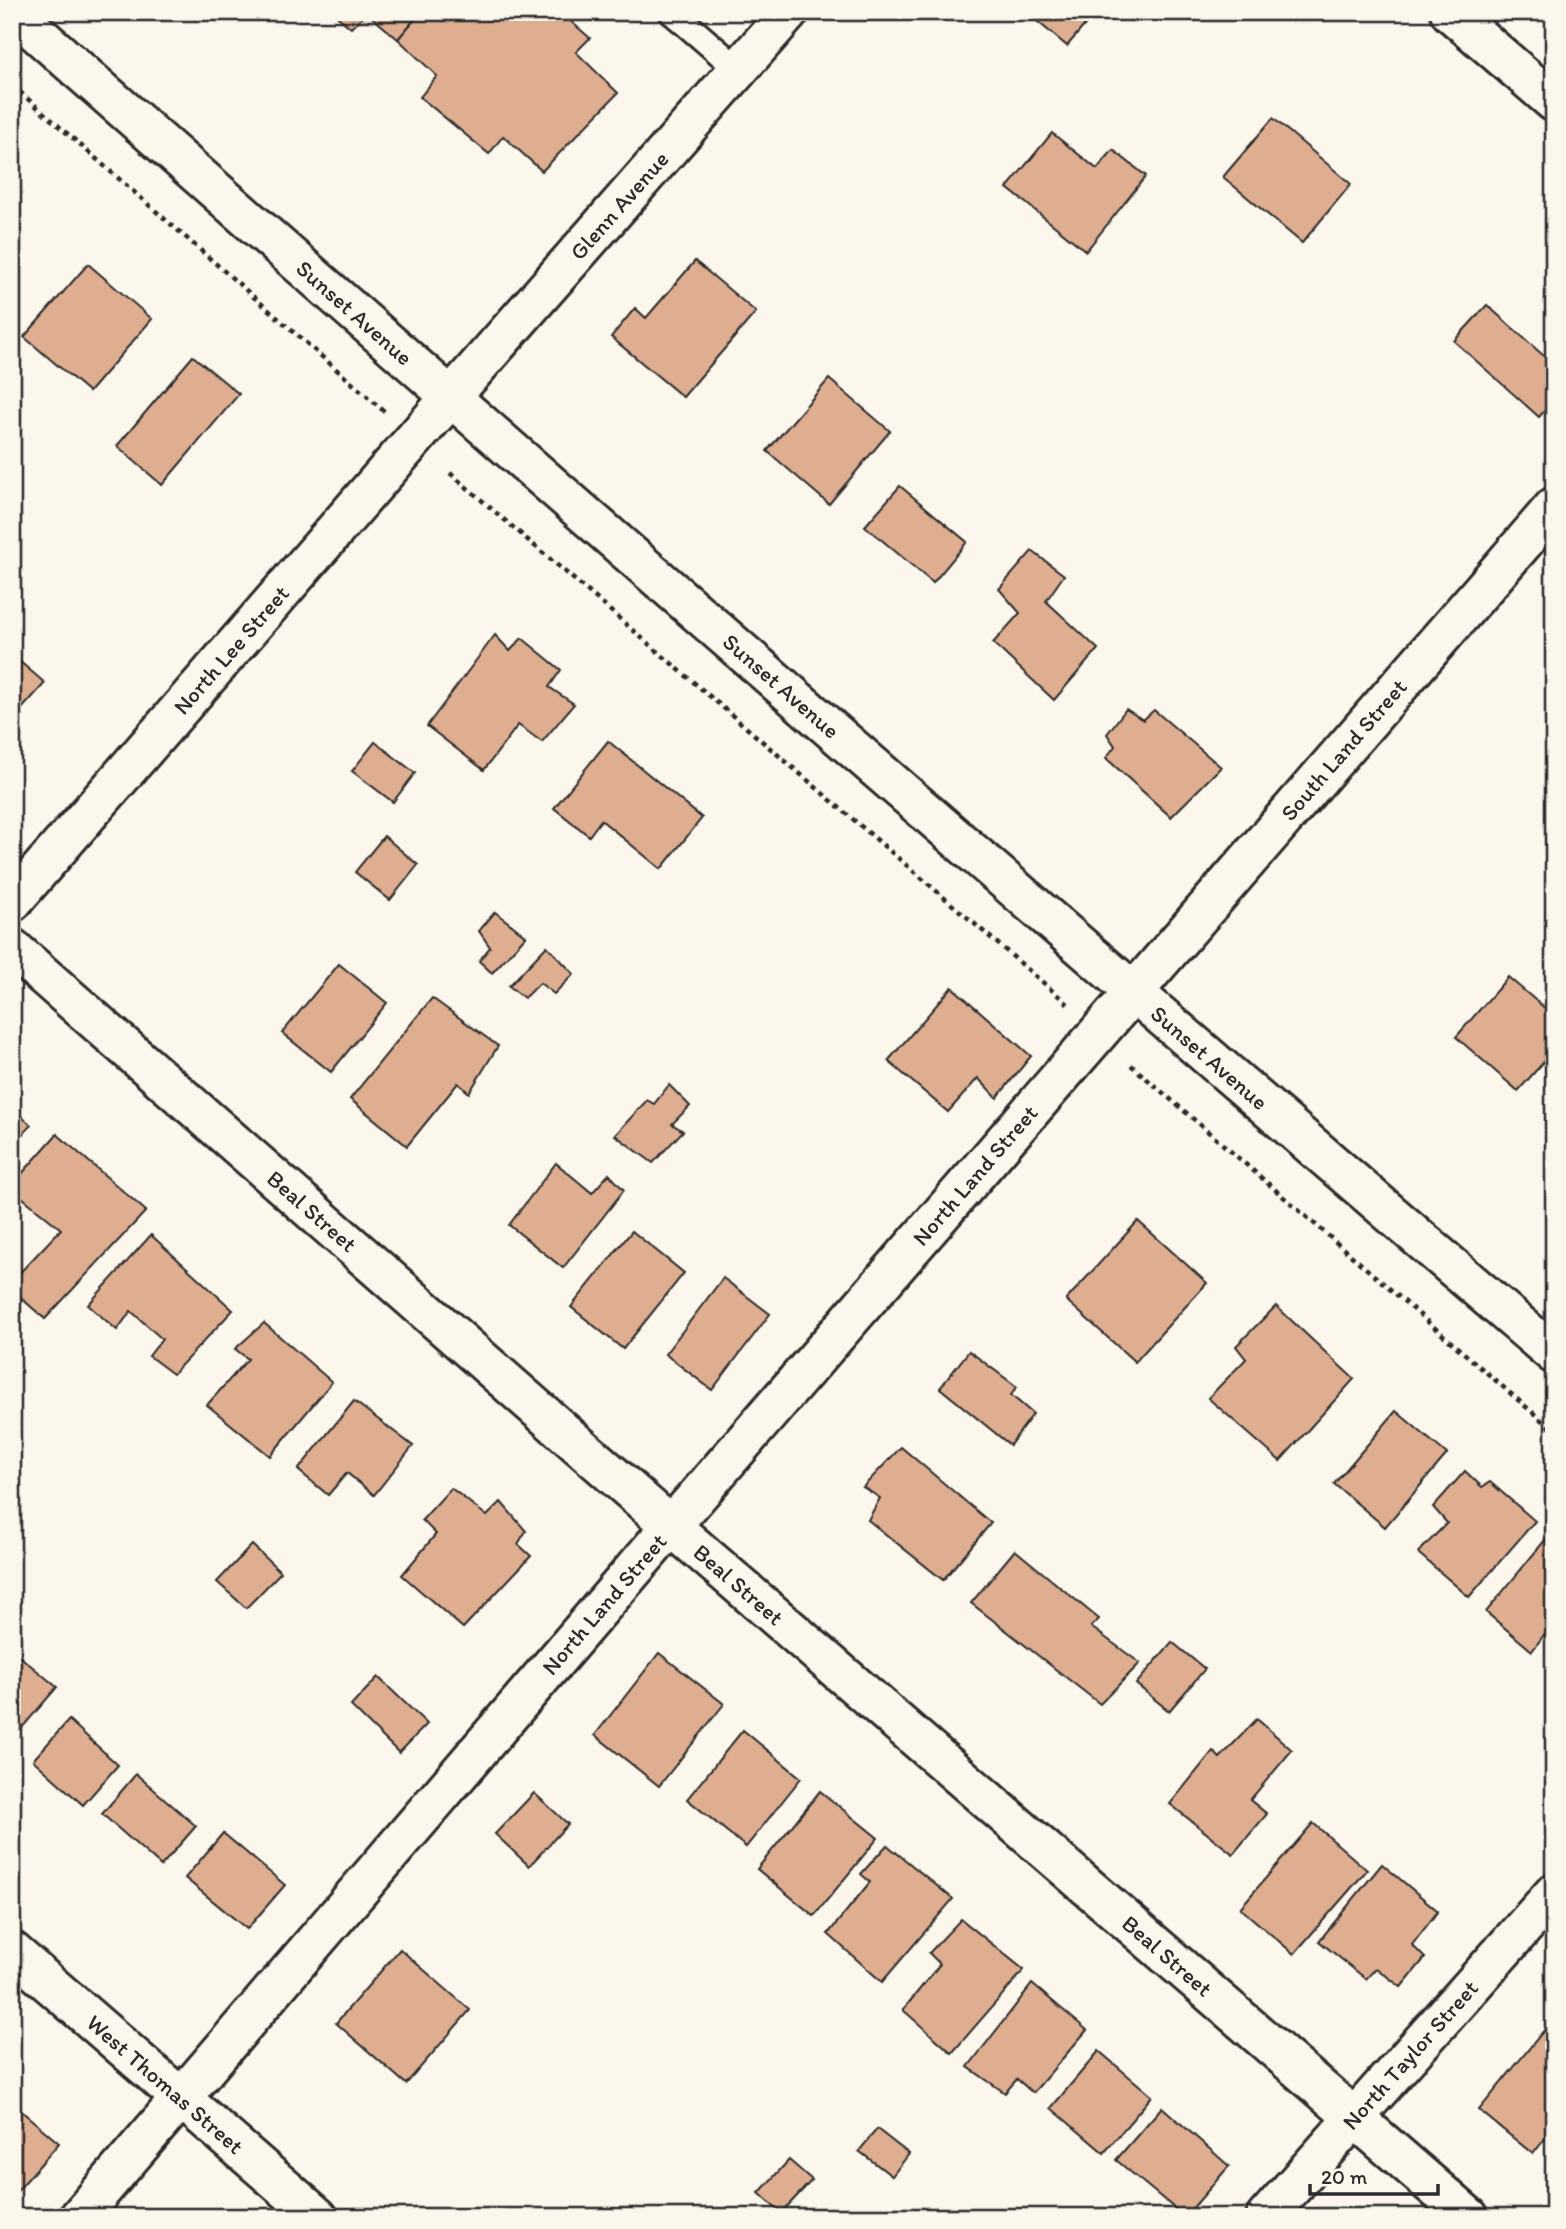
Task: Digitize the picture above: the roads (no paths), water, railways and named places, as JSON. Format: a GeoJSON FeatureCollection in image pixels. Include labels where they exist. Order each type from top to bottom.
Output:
{"type":"FeatureCollection","features":[{"type":"Feature","properties":{"kind":"street","name":"Sunset Avenue"},"geometry":{"type":"LineString","coordinates":[[13,12],[450,398],[1133,993],[1554,1354]]}},
{"type":"Feature","properties":{"kind":"street","name":"Glenn Avenue"},"geometry":{"type":"LineString","coordinates":[[450,398],[789,12]]}},
{"type":"Feature","properties":{"kind":"street"},"geometry":{"type":"LineString","coordinates":[[1450,12],[1554,102]]}},
{"type":"Feature","properties":{"kind":"street","name":"North Lee Street"},"geometry":{"type":"LineString","coordinates":[[12,902],[450,398]]}},
{"type":"Feature","properties":{"kind":"street","name":"South Land Street"},"geometry":{"type":"LineString","coordinates":[[1133,993],[1554,507]]}},
{"type":"Feature","properties":{"kind":"street","name":"Beal Street"},"geometry":{"type":"LineString","coordinates":[[12,948],[671,1526],[1469,2217]]}},
{"type":"Feature","properties":{"kind":"street","name":"North Land Street"},"geometry":{"type":"LineString","coordinates":[[79,2217],[671,1526],[1133,993]]}},
{"type":"Feature","properties":{"kind":"street","name":"North Taylor Street"},"geometry":{"type":"LineString","coordinates":[[1266,2217],[1554,1893]]}},
{"type":"Feature","properties":{"kind":"street","name":"West Thomas Street"},"geometry":{"type":"LineString","coordinates":[[12,1951],[318,2217]]}},
{"type":"Feature","properties":{"kind":"lane"},"geometry":{"type":"LineString","coordinates":[[672,12],[739,70]]}}]}
